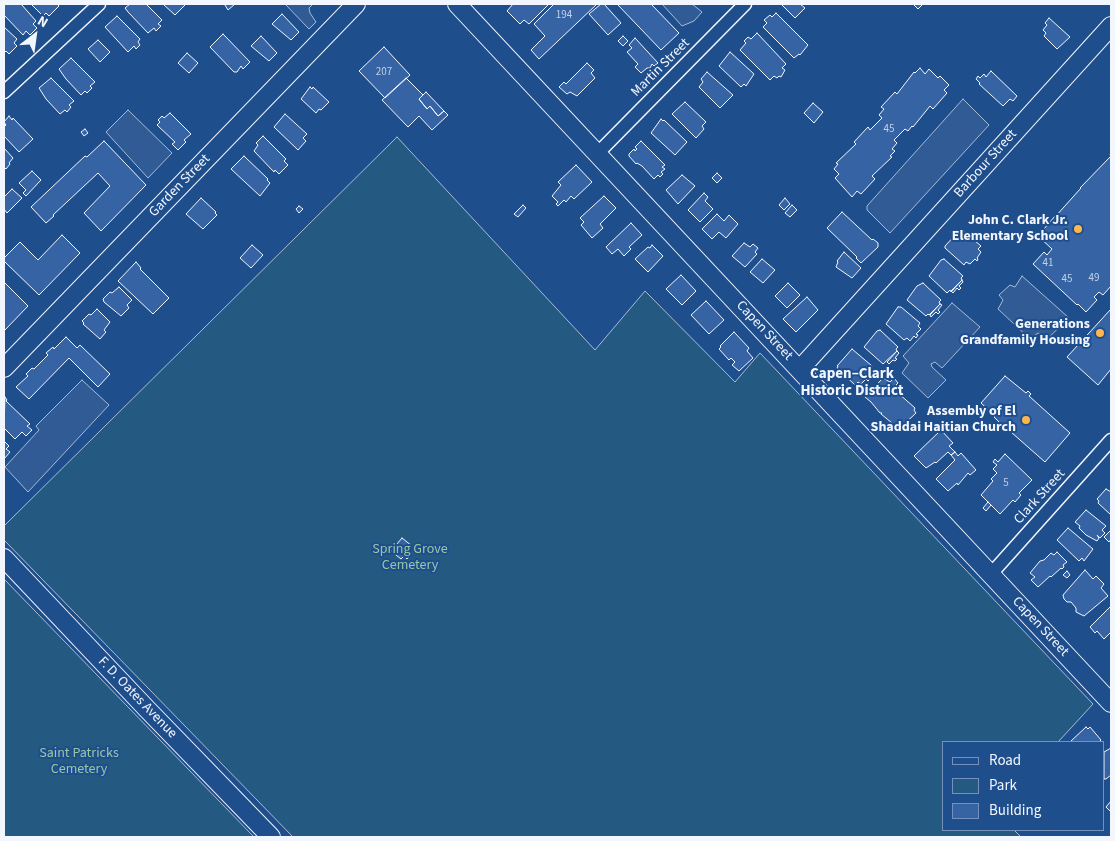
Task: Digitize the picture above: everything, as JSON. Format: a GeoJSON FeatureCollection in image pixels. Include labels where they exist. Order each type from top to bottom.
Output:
{"type":"FeatureCollection","features":[{"type":"Feature","properties":{"kind":"street","name":"Garden Street"},"geometry":{"type":"LineString","coordinates":[[4,368],[356,4]]}},
{"type":"Feature","properties":{"kind":"street","name":"Capen Street"},"geometry":{"type":"LineString","coordinates":[[456,4],[1111,703]]}},
{"type":"Feature","properties":{"kind":"street","name":"Martin Street"},"geometry":{"type":"LineString","coordinates":[[597,154],[745,4]]}},
{"type":"Feature","properties":{"kind":"street"},"geometry":{"type":"LineString","coordinates":[[4,92],[96,5]]}},
{"type":"Feature","properties":{"kind":"street","name":"Barbour Street"},"geometry":{"type":"LineString","coordinates":[[800,370],[1111,26]]}},
{"type":"Feature","properties":{"kind":"street","name":"Clark Street"},"geometry":{"type":"LineString","coordinates":[[991,574],[1111,440]]}},
{"type":"Feature","properties":{"kind":"street","name":"F. D. Oates Avenue"},"geometry":{"type":"LineString","coordinates":[[4,558],[271,837]]}},
{"type":"Feature","properties":{"kind":"green space","name":"Spring Grove Cemetery"},"geometry":{"type":"Polygon","coordinates":[[[397,137],[595,350],[645,291],[735,382],[760,353],[1093,704],[1059,741],[942,741],[942,831],[1015,831],[1021,837],[293,837],[4,540],[4,526],[397,137]]]}},
{"type":"Feature","properties":{"kind":"green space","name":"Saint Patricks Cemetery"},"geometry":{"type":"Polygon","coordinates":[[[4,579],[221,803],[254,837],[4,837],[4,579]]]}},
{"type":"Feature","properties":{"kind":"shaded area"},"geometry":{"type":"Polygon","coordinates":[[[285,4],[313,4],[309,8],[316,22],[309,29],[285,4]]]}},
{"type":"Feature","properties":{"kind":"shaded area"},"geometry":{"type":"Polygon","coordinates":[[[662,4],[692,4],[702,12],[694,21],[682,26],[662,4]]]}},
{"type":"Feature","properties":{"kind":"shaded area"},"geometry":{"type":"Polygon","coordinates":[[[963,99],[989,125],[890,233],[867,210],[867,206],[963,99]]]}},
{"type":"Feature","properties":{"kind":"shaded area"},"geometry":{"type":"Polygon","coordinates":[[[128,110],[172,153],[148,178],[106,132],[128,110]]]}},
{"type":"Feature","properties":{"kind":"shaded area"},"geometry":{"type":"Polygon","coordinates":[[[1022,276],[1069,318],[1044,342],[1041,334],[1038,333],[1030,339],[998,309],[1003,300],[999,295],[1010,285],[1015,287],[1022,276]]]}},
{"type":"Feature","properties":{"kind":"shaded area"},"geometry":{"type":"Polygon","coordinates":[[[952,303],[980,327],[942,368],[935,362],[931,364],[946,380],[928,398],[902,373],[909,363],[903,356],[952,303]]]}},
{"type":"Feature","properties":{"kind":"shaded area"},"geometry":{"type":"Polygon","coordinates":[[[82,380],[109,405],[28,492],[5,467],[39,430],[36,426],[82,380]]]}},
{"type":"Feature","properties":{"kind":"building"},"geometry":{"type":"Polygon","coordinates":[[[4,4],[21,4],[36,21],[33,24],[37,28],[30,35],[26,31],[23,35],[4,15],[4,4]]]}},
{"type":"Feature","properties":{"kind":"building"},"geometry":{"type":"Polygon","coordinates":[[[31,4],[57,4],[59,6],[49,16],[46,13],[43,16],[31,4]]]}},
{"type":"Feature","properties":{"kind":"building"},"geometry":{"type":"Polygon","coordinates":[[[130,4],[146,4],[162,20],[158,24],[161,26],[156,31],[154,28],[148,33],[125,8],[130,4]]]}},
{"type":"Feature","properties":{"kind":"building"},"geometry":{"type":"Polygon","coordinates":[[[163,4],[186,4],[175,15],[163,4]]]}},
{"type":"Feature","properties":{"kind":"building"},"geometry":{"type":"Polygon","coordinates":[[[226,4],[235,4],[228,10],[226,4]]]}},
{"type":"Feature","properties":{"kind":"building"},"geometry":{"type":"Polygon","coordinates":[[[513,4],[549,4],[529,24],[524,20],[520,24],[507,11],[513,4]]]}},
{"type":"Feature","properties":{"kind":"building"},"geometry":{"type":"Polygon","coordinates":[[[554,4],[597,4],[539,59],[531,50],[545,36],[534,24],[554,4]]]}},
{"type":"Feature","properties":{"kind":"building"},"geometry":{"type":"Polygon","coordinates":[[[601,4],[604,4],[621,23],[608,35],[589,14],[601,4]]]}},
{"type":"Feature","properties":{"kind":"building"},"geometry":{"type":"Polygon","coordinates":[[[617,4],[651,4],[679,33],[661,50],[617,4]]]}},
{"type":"Feature","properties":{"kind":"building"},"geometry":{"type":"Polygon","coordinates":[[[800,4],[805,8],[795,18],[782,5],[800,4]]]}},
{"type":"Feature","properties":{"kind":"building"},"geometry":{"type":"Polygon","coordinates":[[[913,4],[923,4],[918,9],[913,4]]]}},
{"type":"Feature","properties":{"kind":"building"},"geometry":{"type":"Polygon","coordinates":[[[776,13],[808,45],[800,55],[794,58],[763,27],[767,23],[764,20],[776,13]]]}},
{"type":"Feature","properties":{"kind":"building"},"geometry":{"type":"Polygon","coordinates":[[[282,14],[299,32],[291,40],[272,24],[282,14]]]}},
{"type":"Feature","properties":{"kind":"building"},"geometry":{"type":"Polygon","coordinates":[[[117,16],[140,39],[138,42],[140,45],[136,49],[134,46],[128,52],[105,27],[117,16]]]}},
{"type":"Feature","properties":{"kind":"building"},"geometry":{"type":"Polygon","coordinates":[[[1049,18],[1070,37],[1057,49],[1044,36],[1046,33],[1043,30],[1049,18]]]}},
{"type":"Feature","properties":{"kind":"building"},"geometry":{"type":"Polygon","coordinates":[[[4,27],[17,39],[14,43],[17,46],[9,54],[6,51],[4,53],[4,27]]]}},
{"type":"Feature","properties":{"kind":"building"},"geometry":{"type":"Polygon","coordinates":[[[757,33],[786,64],[782,68],[785,70],[781,77],[777,78],[774,76],[770,80],[740,50],[748,37],[751,39],[757,33]]]}},
{"type":"Feature","properties":{"kind":"building"},"geometry":{"type":"Polygon","coordinates":[[[223,34],[250,62],[243,69],[241,66],[237,72],[234,72],[210,47],[223,34]]]}},
{"type":"Feature","properties":{"kind":"building"},"geometry":{"type":"Polygon","coordinates":[[[261,36],[277,53],[269,61],[251,46],[261,36]]]}},
{"type":"Feature","properties":{"kind":"building"},"geometry":{"type":"Polygon","coordinates":[[[623,36],[628,41],[623,46],[618,41],[623,36]]]}},
{"type":"Feature","properties":{"kind":"building"},"geometry":{"type":"Polygon","coordinates":[[[635,38],[658,63],[654,66],[652,64],[650,68],[641,73],[635,67],[638,64],[627,52],[632,48],[629,45],[635,38]]]}},
{"type":"Feature","properties":{"kind":"building"},"geometry":{"type":"Polygon","coordinates":[[[98,40],[110,52],[100,62],[88,49],[98,40]]]}},
{"type":"Feature","properties":{"kind":"building"},"geometry":{"type":"Polygon","coordinates":[[[384,47],[410,75],[385,98],[359,71],[384,47]]]}},
{"type":"Feature","properties":{"kind":"building"},"geometry":{"type":"Polygon","coordinates":[[[730,52],[754,74],[746,86],[744,84],[741,87],[719,66],[730,52]]]}},
{"type":"Feature","properties":{"kind":"building"},"geometry":{"type":"Polygon","coordinates":[[[187,53],[198,63],[189,73],[178,63],[187,53]]]}},
{"type":"Feature","properties":{"kind":"building"},"geometry":{"type":"Polygon","coordinates":[[[71,58],[95,82],[90,86],[92,88],[87,93],[85,91],[81,95],[59,69],[71,58]]]}},
{"type":"Feature","properties":{"kind":"building"},"geometry":{"type":"Polygon","coordinates":[[[587,63],[594,70],[591,73],[595,78],[577,96],[570,92],[567,94],[559,87],[564,82],[566,84],[587,63]]]}},
{"type":"Feature","properties":{"kind":"building"},"geometry":{"type":"Polygon","coordinates":[[[920,68],[925,74],[929,69],[938,78],[940,76],[949,85],[944,90],[947,93],[933,109],[930,106],[913,127],[908,131],[905,129],[894,140],[897,143],[892,149],[895,151],[890,156],[892,157],[872,176],[875,179],[861,194],[857,191],[852,197],[835,178],[839,174],[834,169],[838,164],[836,163],[856,144],[854,142],[868,127],[870,130],[882,118],[879,115],[884,109],[881,107],[895,92],[897,94],[914,72],[920,68]]]}},
{"type":"Feature","properties":{"kind":"building"},"geometry":{"type":"Polygon","coordinates":[[[991,71],[1017,96],[1013,101],[1010,99],[1003,106],[979,84],[976,79],[978,76],[980,78],[984,74],[986,77],[991,71]]]}},
{"type":"Feature","properties":{"kind":"building"},"geometry":{"type":"Polygon","coordinates":[[[707,72],[733,95],[720,108],[699,87],[703,82],[701,79],[707,72]]]}},
{"type":"Feature","properties":{"kind":"building"},"geometry":{"type":"Polygon","coordinates":[[[51,78],[74,101],[69,105],[71,107],[67,112],[65,110],[60,114],[39,88],[51,78]]]}},
{"type":"Feature","properties":{"kind":"building"},"geometry":{"type":"Polygon","coordinates":[[[406,78],[423,95],[419,99],[427,109],[430,106],[438,116],[444,111],[448,115],[432,130],[419,116],[408,127],[382,100],[406,78]]]}},
{"type":"Feature","properties":{"kind":"building"},"geometry":{"type":"Polygon","coordinates":[[[310,87],[312,89],[313,87],[329,102],[316,113],[301,99],[310,87]]]}},
{"type":"Feature","properties":{"kind":"building"},"geometry":{"type":"Polygon","coordinates":[[[426,92],[444,111],[438,116],[430,106],[427,109],[419,99],[426,92]]]}},
{"type":"Feature","properties":{"kind":"building"},"geometry":{"type":"Polygon","coordinates":[[[685,102],[706,122],[702,126],[704,129],[696,138],[672,114],[685,102]]]}},
{"type":"Feature","properties":{"kind":"building"},"geometry":{"type":"Polygon","coordinates":[[[813,103],[823,112],[814,123],[804,113],[813,103]]]}},
{"type":"Feature","properties":{"kind":"building"},"geometry":{"type":"Polygon","coordinates":[[[170,113],[191,134],[184,140],[186,142],[178,150],[172,144],[175,142],[157,125],[160,122],[158,120],[162,116],[164,118],[170,113]]]}},
{"type":"Feature","properties":{"kind":"building"},"geometry":{"type":"Polygon","coordinates":[[[285,114],[307,134],[303,138],[306,141],[298,150],[274,127],[285,114]]]}},
{"type":"Feature","properties":{"kind":"building"},"geometry":{"type":"Polygon","coordinates":[[[9,116],[33,139],[19,152],[4,136],[4,127],[6,125],[4,122],[9,116]]]}},
{"type":"Feature","properties":{"kind":"building"},"geometry":{"type":"Polygon","coordinates":[[[661,119],[687,142],[675,155],[651,133],[661,119]]]}},
{"type":"Feature","properties":{"kind":"building"},"geometry":{"type":"Polygon","coordinates":[[[85,129],[88,133],[84,136],[81,132],[85,129]]]}},
{"type":"Feature","properties":{"kind":"building"},"geometry":{"type":"Polygon","coordinates":[[[263,136],[286,159],[284,161],[288,165],[279,174],[275,170],[274,172],[254,151],[258,145],[256,143],[263,136]]]}},
{"type":"Feature","properties":{"kind":"building"},"geometry":{"type":"Polygon","coordinates":[[[104,141],[146,185],[101,231],[84,213],[110,186],[98,173],[46,223],[31,207],[85,156],[87,157],[104,141]]]}},
{"type":"Feature","properties":{"kind":"building"},"geometry":{"type":"Polygon","coordinates":[[[641,141],[665,165],[662,167],[665,169],[661,172],[663,174],[660,177],[658,175],[654,179],[629,156],[634,149],[635,151],[637,149],[635,147],[641,141]]]}},
{"type":"Feature","properties":{"kind":"building"},"geometry":{"type":"Polygon","coordinates":[[[4,148],[13,158],[6,169],[4,167],[4,148]]]}},
{"type":"Feature","properties":{"kind":"building"},"geometry":{"type":"Polygon","coordinates":[[[244,156],[270,183],[260,196],[231,169],[244,156]]]}},
{"type":"Feature","properties":{"kind":"building","name":"John C. Clark Jr. Elementary School"},"geometry":{"type":"Polygon","coordinates":[[[1111,156],[1111,286],[1103,295],[1099,292],[1094,297],[1097,300],[1086,312],[1033,264],[1044,252],[1047,255],[1052,249],[1038,236],[1111,156]]]}},
{"type":"Feature","properties":{"kind":"building"},"geometry":{"type":"Polygon","coordinates":[[[576,165],[592,182],[574,199],[571,196],[566,202],[564,200],[558,206],[556,204],[558,202],[552,196],[561,185],[558,182],[576,165]]]}},
{"type":"Feature","properties":{"kind":"building"},"geometry":{"type":"Polygon","coordinates":[[[32,171],[41,180],[26,196],[23,193],[26,190],[19,183],[32,171]]]}},
{"type":"Feature","properties":{"kind":"building"},"geometry":{"type":"Polygon","coordinates":[[[717,173],[722,178],[717,183],[712,178],[717,173]]]}},
{"type":"Feature","properties":{"kind":"building"},"geometry":{"type":"Polygon","coordinates":[[[682,175],[695,186],[678,204],[666,190],[682,175]]]}},
{"type":"Feature","properties":{"kind":"building"},"geometry":{"type":"Polygon","coordinates":[[[12,189],[22,198],[7,213],[4,209],[4,197],[12,189]]]}},
{"type":"Feature","properties":{"kind":"building"},"geometry":{"type":"Polygon","coordinates":[[[704,193],[708,197],[705,201],[713,209],[700,222],[688,210],[704,193]]]}},
{"type":"Feature","properties":{"kind":"building"},"geometry":{"type":"Polygon","coordinates":[[[604,196],[616,208],[600,224],[603,228],[592,238],[581,225],[584,222],[580,218],[604,196]]]}},
{"type":"Feature","properties":{"kind":"building"},"geometry":{"type":"Polygon","coordinates":[[[201,198],[217,215],[203,229],[186,214],[201,198]]]}},
{"type":"Feature","properties":{"kind":"building"},"geometry":{"type":"Polygon","coordinates":[[[785,198],[790,204],[784,210],[779,205],[785,198]]]}},
{"type":"Feature","properties":{"kind":"building"},"geometry":{"type":"Polygon","coordinates":[[[523,205],[526,208],[518,217],[514,214],[523,205]]]}},
{"type":"Feature","properties":{"kind":"building"},"geometry":{"type":"Polygon","coordinates":[[[792,205],[797,210],[790,217],[785,213],[792,205]]]}},
{"type":"Feature","properties":{"kind":"building"},"geometry":{"type":"Polygon","coordinates":[[[299,206],[303,209],[299,213],[296,209],[299,206]]]}},
{"type":"Feature","properties":{"kind":"building"},"geometry":{"type":"Polygon","coordinates":[[[842,212],[872,240],[878,243],[878,247],[861,263],[827,228],[842,212]]]}},
{"type":"Feature","properties":{"kind":"building"},"geometry":{"type":"Polygon","coordinates":[[[717,214],[724,221],[729,215],[738,224],[726,238],[719,232],[712,239],[702,229],[717,214]]]}},
{"type":"Feature","properties":{"kind":"building"},"geometry":{"type":"Polygon","coordinates":[[[631,223],[642,235],[629,247],[631,249],[624,256],[618,249],[612,254],[606,247],[631,223]]]}},
{"type":"Feature","properties":{"kind":"building"},"geometry":{"type":"Polygon","coordinates":[[[960,230],[981,246],[978,249],[981,252],[977,261],[975,259],[970,264],[966,262],[964,265],[945,248],[960,230]]]}},
{"type":"Feature","properties":{"kind":"building"},"geometry":{"type":"Polygon","coordinates":[[[62,235],[80,253],[39,295],[4,261],[4,258],[20,242],[38,260],[62,235]]]}},
{"type":"Feature","properties":{"kind":"building"},"geometry":{"type":"Polygon","coordinates":[[[744,243],[750,247],[753,244],[758,248],[755,252],[757,254],[745,267],[732,256],[744,243]]]}},
{"type":"Feature","properties":{"kind":"building"},"geometry":{"type":"Polygon","coordinates":[[[252,245],[263,255],[251,268],[240,258],[252,245]]]}},
{"type":"Feature","properties":{"kind":"building"},"geometry":{"type":"Polygon","coordinates":[[[652,245],[663,256],[648,272],[635,259],[652,245]]]}},
{"type":"Feature","properties":{"kind":"building"},"geometry":{"type":"Polygon","coordinates":[[[844,252],[861,268],[852,278],[836,267],[837,261],[844,252]]]}},
{"type":"Feature","properties":{"kind":"building"},"geometry":{"type":"Polygon","coordinates":[[[762,259],[775,270],[763,283],[750,272],[762,259]]]}},
{"type":"Feature","properties":{"kind":"building"},"geometry":{"type":"Polygon","coordinates":[[[944,259],[963,276],[962,280],[951,292],[950,290],[947,293],[929,276],[941,260],[944,259]]]}},
{"type":"Feature","properties":{"kind":"building"},"geometry":{"type":"Polygon","coordinates":[[[136,262],[140,269],[169,298],[153,314],[118,281],[136,262]]]}},
{"type":"Feature","properties":{"kind":"building"},"geometry":{"type":"Polygon","coordinates":[[[681,275],[696,291],[682,305],[666,289],[681,275]]]}},
{"type":"Feature","properties":{"kind":"building"},"geometry":{"type":"Polygon","coordinates":[[[962,280],[963,282],[959,286],[961,288],[959,290],[957,288],[953,293],[951,291],[962,280]]]}},
{"type":"Feature","properties":{"kind":"building"},"geometry":{"type":"Polygon","coordinates":[[[4,282],[28,306],[4,331],[4,282]]]}},
{"type":"Feature","properties":{"kind":"building"},"geometry":{"type":"Polygon","coordinates":[[[788,283],[800,295],[787,308],[775,296],[788,283]]]}},
{"type":"Feature","properties":{"kind":"building"},"geometry":{"type":"Polygon","coordinates":[[[923,283],[941,300],[940,304],[926,316],[907,300],[917,286],[923,283]]]}},
{"type":"Feature","properties":{"kind":"building"},"geometry":{"type":"Polygon","coordinates":[[[119,287],[132,300],[127,305],[129,308],[121,316],[103,299],[119,287]]]}},
{"type":"Feature","properties":{"kind":"building"},"geometry":{"type":"Polygon","coordinates":[[[807,297],[818,310],[796,332],[783,319],[807,297]]]}},
{"type":"Feature","properties":{"kind":"building"},"geometry":{"type":"Polygon","coordinates":[[[706,301],[724,320],[709,334],[691,315],[706,301]]]}},
{"type":"Feature","properties":{"kind":"building"},"geometry":{"type":"Polygon","coordinates":[[[940,304],[942,305],[938,310],[940,312],[938,314],[936,312],[931,317],[930,315],[940,304]]]}},
{"type":"Feature","properties":{"kind":"building"},"geometry":{"type":"Polygon","coordinates":[[[898,307],[901,307],[920,323],[918,326],[921,329],[916,334],[918,335],[916,338],[914,336],[910,341],[907,338],[904,340],[886,324],[898,307]]]}},
{"type":"Feature","properties":{"kind":"building"},"geometry":{"type":"Polygon","coordinates":[[[97,309],[110,322],[104,330],[106,332],[100,339],[82,321],[97,309]]]}},
{"type":"Feature","properties":{"kind":"building","name":"Generations Grandfamily Housing"},"geometry":{"type":"Polygon","coordinates":[[[1111,309],[1111,369],[1098,385],[1067,357],[1111,309]]]}},
{"type":"Feature","properties":{"kind":"building"},"geometry":{"type":"Polygon","coordinates":[[[880,330],[898,347],[897,351],[883,364],[864,347],[880,330]]]}},
{"type":"Feature","properties":{"kind":"building"},"geometry":{"type":"Polygon","coordinates":[[[734,332],[749,348],[747,351],[753,358],[739,371],[732,365],[735,362],[731,358],[729,360],[719,349],[734,332]]]}},
{"type":"Feature","properties":{"kind":"building"},"geometry":{"type":"Polygon","coordinates":[[[66,337],[77,348],[80,345],[110,374],[98,387],[69,358],[29,399],[16,387],[28,376],[26,374],[32,368],[34,369],[48,355],[46,353],[53,347],[54,349],[66,337]]]}},
{"type":"Feature","properties":{"kind":"building"},"geometry":{"type":"Polygon","coordinates":[[[852,349],[872,366],[870,369],[873,372],[868,377],[870,379],[868,381],[866,379],[861,384],[858,382],[855,385],[837,368],[852,349]]]}},
{"type":"Feature","properties":{"kind":"building"},"geometry":{"type":"Polygon","coordinates":[[[897,351],[899,353],[895,358],[897,359],[889,364],[887,362],[897,351]]]}},
{"type":"Feature","properties":{"kind":"building","name":"Assembly of El Shaddai Haitian Church"},"geometry":{"type":"Polygon","coordinates":[[[1005,376],[1026,393],[1028,391],[1031,394],[1029,396],[1070,433],[1045,462],[1003,425],[1001,428],[997,425],[999,422],[995,416],[981,403],[1005,376]]]}},
{"type":"Feature","properties":{"kind":"building"},"geometry":{"type":"Polygon","coordinates":[[[883,378],[890,382],[894,378],[898,383],[896,385],[901,390],[898,393],[915,408],[916,413],[898,430],[865,397],[883,378]]]}},
{"type":"Feature","properties":{"kind":"building"},"geometry":{"type":"Polygon","coordinates":[[[5,397],[6,401],[30,424],[27,426],[32,430],[26,436],[22,432],[15,439],[4,428],[5,397]]]}},
{"type":"Feature","properties":{"kind":"building"},"geometry":{"type":"Polygon","coordinates":[[[941,430],[953,443],[949,446],[955,452],[951,455],[948,452],[936,463],[926,468],[914,456],[941,430]]]}},
{"type":"Feature","properties":{"kind":"building"},"geometry":{"type":"Polygon","coordinates":[[[4,441],[9,446],[6,449],[10,452],[4,459],[4,441]]]}},
{"type":"Feature","properties":{"kind":"building"},"geometry":{"type":"Polygon","coordinates":[[[955,452],[958,456],[961,453],[976,470],[970,475],[968,473],[958,485],[957,483],[948,491],[936,479],[955,460],[951,455],[955,452]]]}},
{"type":"Feature","properties":{"kind":"building"},"geometry":{"type":"Polygon","coordinates":[[[1005,454],[1032,480],[1019,493],[1021,495],[1015,502],[1013,500],[1000,514],[981,495],[997,473],[993,469],[997,465],[993,462],[995,459],[998,462],[1005,454]]]}},
{"type":"Feature","properties":{"kind":"building"},"geometry":{"type":"Polygon","coordinates":[[[1106,489],[1111,492],[1111,515],[1098,503],[1097,499],[1106,489]]]}},
{"type":"Feature","properties":{"kind":"building"},"geometry":{"type":"Polygon","coordinates":[[[988,502],[991,505],[986,511],[983,508],[988,502]]]}},
{"type":"Feature","properties":{"kind":"building"},"geometry":{"type":"Polygon","coordinates":[[[1086,510],[1106,526],[1102,530],[1105,533],[1100,538],[1097,535],[1099,538],[1097,541],[1086,535],[1075,522],[1086,510]]]}},
{"type":"Feature","properties":{"kind":"building"},"geometry":{"type":"Polygon","coordinates":[[[1068,528],[1093,549],[1084,561],[1082,558],[1079,561],[1057,540],[1068,528]]]}},
{"type":"Feature","properties":{"kind":"building"},"geometry":{"type":"Polygon","coordinates":[[[1111,530],[1111,539],[1109,542],[1104,537],[1111,530]]]}},
{"type":"Feature","properties":{"kind":"building"},"geometry":{"type":"Polygon","coordinates":[[[402,538],[412,546],[409,550],[412,553],[407,559],[404,556],[401,559],[391,551],[402,538]]]}},
{"type":"Feature","properties":{"kind":"building"},"geometry":{"type":"Polygon","coordinates":[[[1057,552],[1067,562],[1063,565],[1062,569],[1050,576],[1038,587],[1031,580],[1035,577],[1030,573],[1040,561],[1044,560],[1051,553],[1054,555],[1057,552]]]}},
{"type":"Feature","properties":{"kind":"building"},"geometry":{"type":"Polygon","coordinates":[[[1085,570],[1093,579],[1096,576],[1104,584],[1101,588],[1108,596],[1084,616],[1076,612],[1076,608],[1071,602],[1067,602],[1064,599],[1063,595],[1085,570]]]}},
{"type":"Feature","properties":{"kind":"building"},"geometry":{"type":"Polygon","coordinates":[[[1067,571],[1070,575],[1067,578],[1063,575],[1067,571]]]}},
{"type":"Feature","properties":{"kind":"building"},"geometry":{"type":"Polygon","coordinates":[[[1111,606],[1111,632],[1104,639],[1097,631],[1095,633],[1090,627],[1111,606]]]}},
{"type":"Feature","properties":{"kind":"building"},"geometry":{"type":"Polygon","coordinates":[[[1086,727],[1088,729],[1090,727],[1101,740],[1100,741],[1071,741],[1086,727]]]}},
{"type":"Feature","properties":{"kind":"building"},"geometry":{"type":"Polygon","coordinates":[[[1111,748],[1111,775],[1106,779],[1105,779],[1105,751],[1111,748]]]}},
{"type":"Feature","properties":{"kind":"building"},"geometry":{"type":"Polygon","coordinates":[[[1111,801],[1111,810],[1110,811],[1106,807],[1111,801]]]}},
{"type":"Feature","properties":{"kind":"place","name":"John C. Clark Jr. Elementary School"},"geometry":{"type":"Point","coordinates":[1078,229]}},
{"type":"Feature","properties":{"kind":"place","name":"Generations Grandfamily Housing"},"geometry":{"type":"Point","coordinates":[1100,333]}},
{"type":"Feature","properties":{"kind":"place","name":"Assembly of El Shaddai Haitian Church"},"geometry":{"type":"Point","coordinates":[1026,420]}},
{"type":"Feature","properties":{"kind":"district","name":"Capen–Clark Historic District"},"geometry":{"type":"Point","coordinates":[852,384]}}]}
